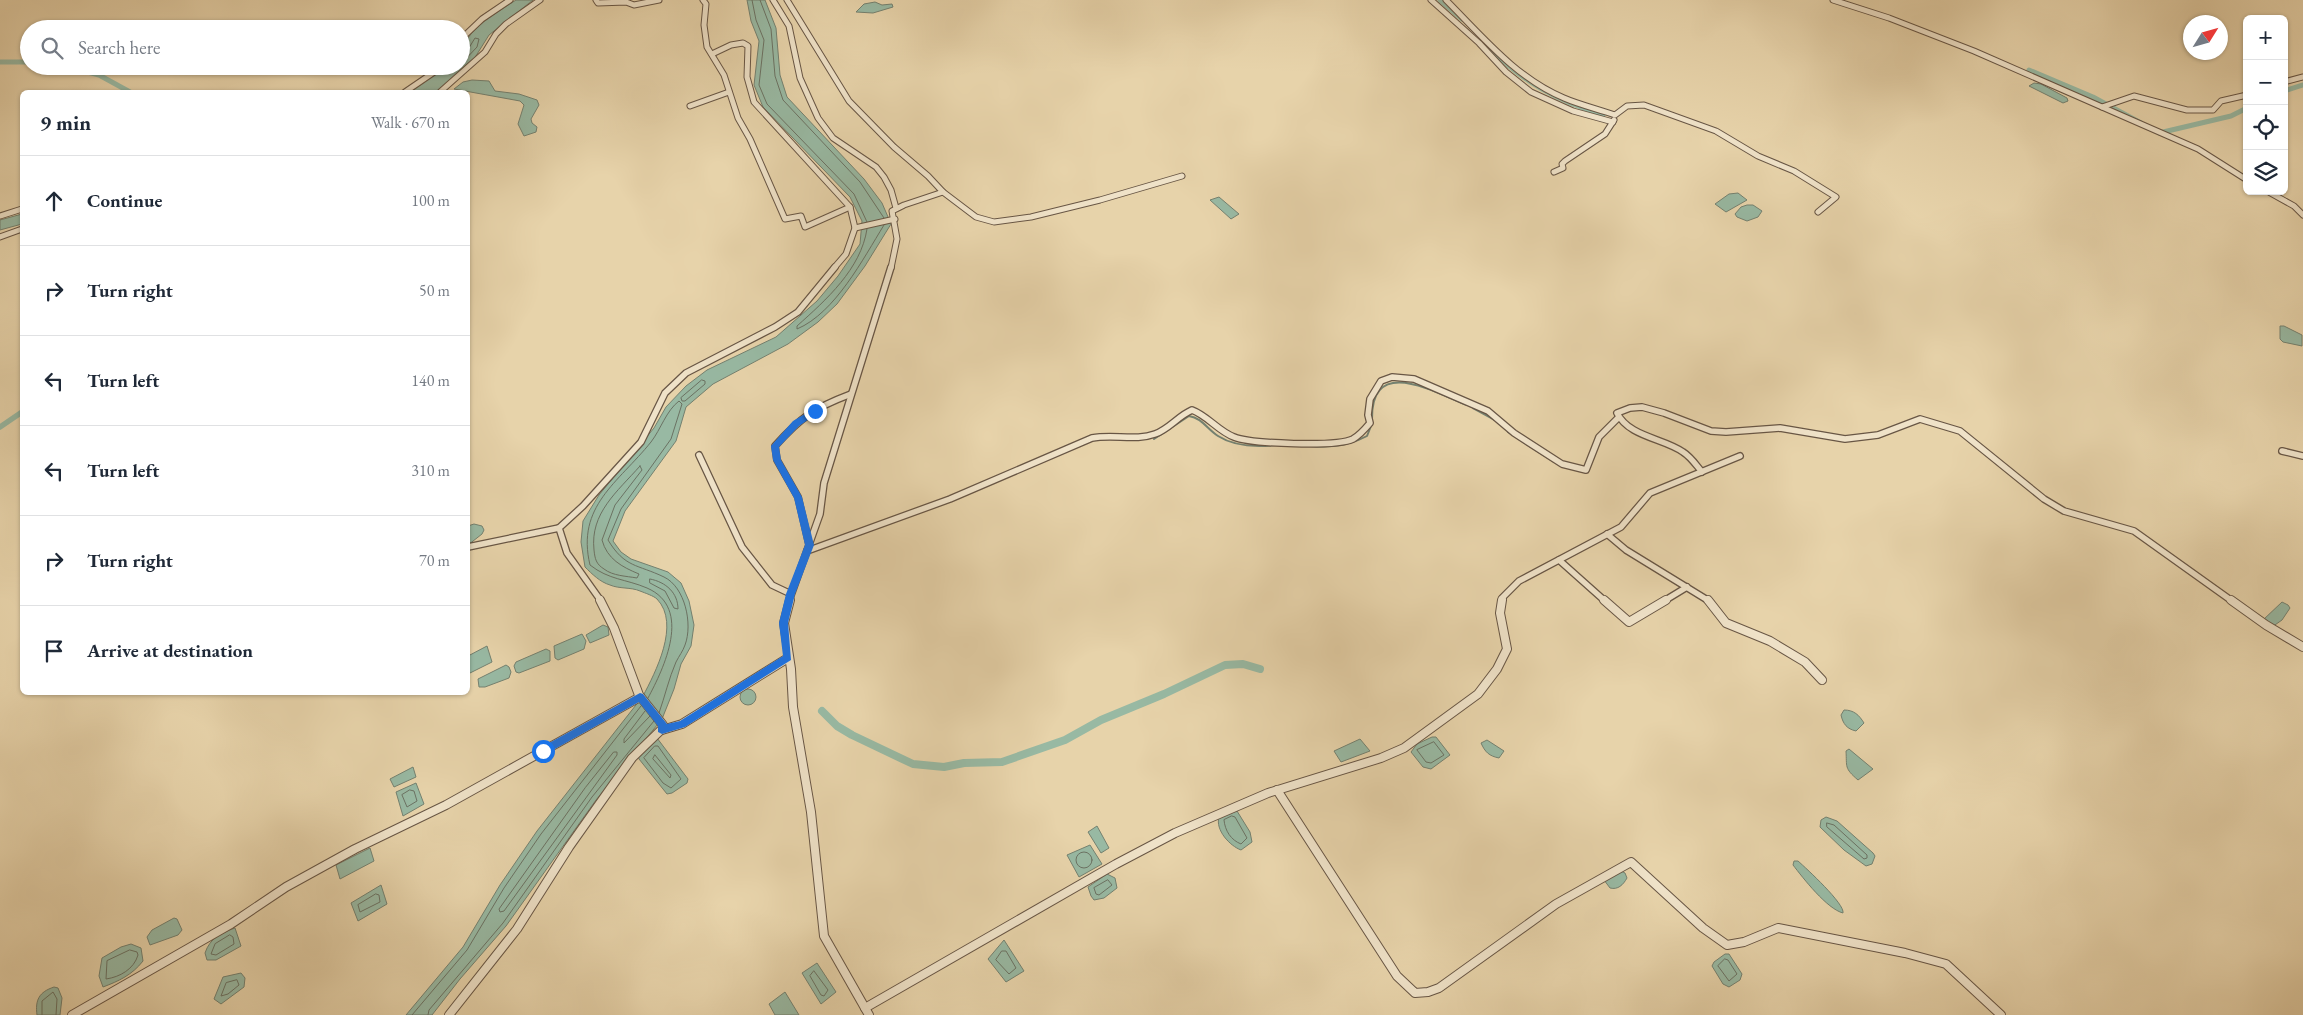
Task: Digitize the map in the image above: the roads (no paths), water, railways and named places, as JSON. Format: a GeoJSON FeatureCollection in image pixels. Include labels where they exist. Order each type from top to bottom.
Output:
{"type":"FeatureCollection","features":[{"type":"Feature","properties":{"kind":"street"},"geometry":{"type":"LineString","coordinates":[[470,30],[482,19],[510,0]]}},
{"type":"Feature","properties":{"kind":"street"},"geometry":{"type":"LineString","coordinates":[[470,65],[485,52],[496,34],[506,24],[540,0]]}},
{"type":"Feature","properties":{"kind":"street"},"geometry":{"type":"LineString","coordinates":[[596,0],[598,3],[606,4],[626,2],[634,6],[659,0]]}},
{"type":"Feature","properties":{"kind":"street"},"geometry":{"type":"LineString","coordinates":[[704,0],[706,4],[704,11],[705,38],[724,75],[738,118],[748,134],[785,219],[801,216],[805,227],[850,207]]}},
{"type":"Feature","properties":{"kind":"street"},"geometry":{"type":"LineString","coordinates":[[773,0],[790,28],[804,94],[823,125],[846,150],[872,162],[885,175],[896,208]]}},
{"type":"Feature","properties":{"kind":"street"},"geometry":{"type":"LineString","coordinates":[[787,0],[849,101],[943,192],[976,217],[994,222],[1030,217],[1100,200],[1182,176]]}},
{"type":"Feature","properties":{"kind":"street"},"geometry":{"type":"LineString","coordinates":[[1431,0],[1479,43],[1506,72],[1531,92],[1573,111],[1613,122]]}},
{"type":"Feature","properties":{"kind":"street"},"geometry":{"type":"LineString","coordinates":[[1446,0],[1507,60],[1548,91],[1586,106],[1618,114]]}},
{"type":"Feature","properties":{"kind":"street"},"geometry":{"type":"LineString","coordinates":[[1833,0],[1889,18],[1974,51],[2198,149],[2243,177]]}},
{"type":"Feature","properties":{"kind":"street"},"geometry":{"type":"LineString","coordinates":[[470,547],[559,528],[583,506],[641,442],[665,393],[686,372],[776,327],[798,312],[846,254],[855,228],[850,207],[754,102],[747,77],[748,46],[743,42],[737,43],[712,54]]}},
{"type":"Feature","properties":{"kind":"street"},"geometry":{"type":"LineString","coordinates":[[408,90],[429,75]]}},
{"type":"Feature","properties":{"kind":"street"},"geometry":{"type":"LineString","coordinates":[[442,90],[459,75]]}},
{"type":"Feature","properties":{"kind":"street"},"geometry":{"type":"LineString","coordinates":[[2288,81],[2303,77]]}},
{"type":"Feature","properties":{"kind":"street"},"geometry":{"type":"LineString","coordinates":[[690,106],[728,92]]}},
{"type":"Feature","properties":{"kind":"street"},"geometry":{"type":"LineString","coordinates":[[2102,107],[2134,96],[2187,110],[2213,110],[2221,101],[2243,96]]}},
{"type":"Feature","properties":{"kind":"street"},"geometry":{"type":"LineString","coordinates":[[1554,172],[1563,168],[1562,164],[1565,161],[1604,134],[1618,114],[1627,106],[1644,105],[1716,132],[1758,156],[1794,171],[1836,197],[1818,212]]}},
{"type":"Feature","properties":{"kind":"street"},"geometry":{"type":"LineString","coordinates":[[943,192],[892,211],[897,239],[889,277],[824,483],[820,514],[791,594],[784,623],[791,669],[793,707],[811,812],[824,936],[867,1012],[1166,838],[1276,790],[1381,758],[1404,748],[1478,694],[1497,669],[1507,649],[1500,613],[1502,598],[1519,581],[1621,526],[1650,493],[1740,456]]}},
{"type":"Feature","properties":{"kind":"street"},"geometry":{"type":"LineString","coordinates":[[2274,195],[2297,209],[2303,215]]}},
{"type":"Feature","properties":{"kind":"street"},"geometry":{"type":"LineString","coordinates":[[0,216],[20,210]]}},
{"type":"Feature","properties":{"kind":"street"},"geometry":{"type":"LineString","coordinates":[[855,228],[895,220]]}},
{"type":"Feature","properties":{"kind":"street"},"geometry":{"type":"LineString","coordinates":[[0,237],[20,230]]}},
{"type":"Feature","properties":{"kind":"street"},"geometry":{"type":"LineString","coordinates":[[808,548],[950,499],[1092,438],[1154,434],[1170,426],[1192,410],[1201,414],[1225,434],[1244,441],[1299,442],[1327,445],[1349,440],[1367,428],[1370,423],[1368,415],[1370,399],[1381,381],[1392,377],[1406,377],[1450,393],[1488,411],[1514,433],[1562,464],[1586,470],[1596,441],[1608,425],[1618,418]]}},
{"type":"Feature","properties":{"kind":"street"},"geometry":{"type":"LineString","coordinates":[[808,548],[798,497],[777,460],[775,446],[796,424],[822,406],[851,394]]}},
{"type":"Feature","properties":{"kind":"street"},"geometry":{"type":"LineString","coordinates":[[1702,472],[1684,452],[1627,427],[1618,418],[1617,413],[1628,407],[1642,405],[1652,407],[1669,416],[1712,432],[1771,428],[1797,429],[1831,438],[1859,439],[1889,433],[1920,419],[1960,431],[2044,499],[2064,511],[2080,517],[2099,519],[2134,531],[2266,625],[2303,647]]}},
{"type":"Feature","properties":{"kind":"street"},"geometry":{"type":"LineString","coordinates":[[2282,452],[2303,456]]}},
{"type":"Feature","properties":{"kind":"street"},"geometry":{"type":"LineString","coordinates":[[700,455],[742,547],[772,585],[791,594]]}},
{"type":"Feature","properties":{"kind":"street"},"geometry":{"type":"LineString","coordinates":[[559,528],[559,535],[568,554],[605,608],[617,634],[640,697],[662,727]]}},
{"type":"Feature","properties":{"kind":"street"},"geometry":{"type":"LineString","coordinates":[[1607,534],[1633,555],[1706,598],[1726,623],[1770,642],[1805,662],[1822,680]]}},
{"type":"Feature","properties":{"kind":"street"},"geometry":{"type":"LineString","coordinates":[[1559,560],[1628,622],[1687,587]]}},
{"type":"Feature","properties":{"kind":"street"},"geometry":{"type":"LineString","coordinates":[[449,1015],[517,929],[559,866],[569,847],[632,758],[662,727],[682,724],[788,658]]}},
{"type":"Feature","properties":{"kind":"street"},"geometry":{"type":"LineString","coordinates":[[72,1015],[231,924],[286,887],[446,805],[640,697]]}},
{"type":"Feature","properties":{"kind":"street"},"geometry":{"type":"LineString","coordinates":[[1276,790],[1366,925],[1397,976],[1415,993],[1428,992],[1439,988],[1562,899],[1602,875],[1631,862],[1703,928],[1727,945],[1744,942],[1778,928],[1905,953],[1946,964],[2001,1015]]}},
{"type":"Feature","properties":{"kind":"water"},"geometry":{"type":"Polygon","coordinates":[[[516,0],[533,0],[489,35],[470,63],[470,36],[477,27],[516,0]]]}},
{"type":"Feature","properties":{"kind":"water"},"geometry":{"type":"Polygon","coordinates":[[[747,0],[765,0],[776,28],[780,75],[787,97],[864,179],[882,203],[891,224],[865,266],[837,304],[818,322],[788,344],[713,384],[686,407],[676,441],[625,511],[613,541],[621,552],[631,559],[668,572],[681,583],[689,601],[694,625],[691,646],[681,664],[674,689],[662,719],[596,800],[506,926],[432,1015],[406,1015],[463,947],[500,885],[537,831],[643,696],[659,662],[666,635],[667,621],[664,609],[654,597],[636,590],[606,584],[596,578],[585,567],[581,542],[583,521],[599,495],[654,428],[666,407],[686,386],[707,370],[776,337],[817,301],[838,276],[860,244],[862,221],[850,197],[763,107],[754,85],[759,41],[751,21],[747,0]]]}},
{"type":"Feature","properties":{"kind":"water"},"geometry":{"type":"Polygon","coordinates":[[[875,2],[882,5],[892,4],[893,7],[873,13],[856,12],[864,4],[875,2]]]}},
{"type":"Feature","properties":{"kind":"water"},"geometry":{"type":"Polygon","coordinates":[[[434,75],[456,75],[439,90],[413,90],[434,75]]]}},
{"type":"Feature","properties":{"kind":"water"},"geometry":{"type":"Polygon","coordinates":[[[472,80],[489,81],[495,91],[519,94],[537,100],[539,105],[531,119],[532,123],[537,127],[536,132],[524,136],[518,124],[524,105],[520,101],[470,92],[470,90],[454,89],[463,82],[472,80]]]}},
{"type":"Feature","properties":{"kind":"water"},"geometry":{"type":"Polygon","coordinates":[[[2034,83],[2041,84],[2067,98],[2068,101],[2063,103],[2029,86],[2034,83]]]}},
{"type":"Feature","properties":{"kind":"water"},"geometry":{"type":"Polygon","coordinates":[[[1738,193],[1747,200],[1726,212],[1715,204],[1729,194],[1738,193]]]}},
{"type":"Feature","properties":{"kind":"water"},"geometry":{"type":"Polygon","coordinates":[[[1219,197],[1239,214],[1231,219],[1210,200],[1219,197]]]}},
{"type":"Feature","properties":{"kind":"water"},"geometry":{"type":"Polygon","coordinates":[[[1753,205],[1762,211],[1758,217],[1747,221],[1737,217],[1735,214],[1741,207],[1753,205]]]}},
{"type":"Feature","properties":{"kind":"water"},"geometry":{"type":"Polygon","coordinates":[[[20,215],[20,225],[0,230],[0,220],[20,215]]]}},
{"type":"Feature","properties":{"kind":"water"},"geometry":{"type":"Polygon","coordinates":[[[2280,326],[2284,326],[2302,335],[2302,346],[2283,342],[2280,339],[2280,326]]]}},
{"type":"Feature","properties":{"kind":"water"},"geometry":{"type":"Polygon","coordinates":[[[474,524],[482,526],[484,530],[482,534],[470,543],[470,525],[474,524]]]}},
{"type":"Feature","properties":{"kind":"water"},"geometry":{"type":"Polygon","coordinates":[[[2282,602],[2290,608],[2282,620],[2272,627],[2263,620],[2282,602]]]}},
{"type":"Feature","properties":{"kind":"water"},"geometry":{"type":"Polygon","coordinates":[[[603,625],[608,627],[609,635],[590,643],[586,635],[603,625]]]}},
{"type":"Feature","properties":{"kind":"water"},"geometry":{"type":"Polygon","coordinates":[[[582,634],[586,641],[584,649],[558,660],[555,658],[554,646],[582,634]]]}},
{"type":"Feature","properties":{"kind":"water"},"geometry":{"type":"Polygon","coordinates":[[[487,646],[492,662],[470,673],[470,655],[487,646]]]}},
{"type":"Feature","properties":{"kind":"water"},"geometry":{"type":"Polygon","coordinates":[[[546,649],[550,651],[550,661],[519,673],[516,672],[514,666],[516,662],[546,649]]]}},
{"type":"Feature","properties":{"kind":"water"},"geometry":{"type":"Polygon","coordinates":[[[506,665],[511,672],[509,678],[485,687],[479,687],[478,679],[506,665]]]}},
{"type":"Feature","properties":{"kind":"water"},"geometry":{"type":"Polygon","coordinates":[[[745,689],[751,689],[756,694],[754,703],[745,705],[740,700],[740,694],[745,689]]]}},
{"type":"Feature","properties":{"kind":"water"},"geometry":{"type":"Polygon","coordinates":[[[1844,710],[1856,714],[1864,723],[1856,731],[1850,729],[1844,723],[1841,715],[1844,710]]]}},
{"type":"Feature","properties":{"kind":"water"},"geometry":{"type":"Polygon","coordinates":[[[1436,737],[1450,755],[1431,769],[1423,767],[1411,752],[1417,744],[1436,737]]]}},
{"type":"Feature","properties":{"kind":"water"},"geometry":{"type":"Polygon","coordinates":[[[657,738],[688,779],[687,783],[672,793],[667,794],[639,759],[638,755],[657,738]]]}},
{"type":"Feature","properties":{"kind":"water"},"geometry":{"type":"Polygon","coordinates":[[[1360,739],[1370,751],[1341,762],[1334,751],[1360,739]]]}},
{"type":"Feature","properties":{"kind":"water"},"geometry":{"type":"Polygon","coordinates":[[[1487,740],[1504,751],[1499,758],[1490,755],[1484,749],[1481,743],[1487,740]]]}},
{"type":"Feature","properties":{"kind":"water"},"geometry":{"type":"Polygon","coordinates":[[[1849,749],[1873,769],[1858,780],[1850,773],[1847,767],[1846,751],[1849,749]]]}},
{"type":"Feature","properties":{"kind":"water"},"geometry":{"type":"Polygon","coordinates":[[[413,767],[416,777],[394,787],[390,779],[413,767]]]}},
{"type":"Feature","properties":{"kind":"water"},"geometry":{"type":"Polygon","coordinates":[[[416,783],[424,804],[403,816],[396,792],[416,783]]]}},
{"type":"Feature","properties":{"kind":"water"},"geometry":{"type":"Polygon","coordinates":[[[1232,811],[1237,811],[1250,832],[1252,842],[1241,850],[1224,837],[1219,827],[1219,817],[1232,811]]]}},
{"type":"Feature","properties":{"kind":"water"},"geometry":{"type":"Polygon","coordinates":[[[1826,817],[1837,821],[1873,853],[1875,856],[1872,864],[1866,866],[1844,850],[1820,827],[1821,820],[1826,817]]]}},
{"type":"Feature","properties":{"kind":"water"},"geometry":{"type":"Polygon","coordinates":[[[1097,826],[1109,848],[1101,853],[1088,832],[1097,826]]]}},
{"type":"Feature","properties":{"kind":"water"},"geometry":{"type":"Polygon","coordinates":[[[1090,845],[1102,864],[1079,877],[1067,855],[1090,845]]]}},
{"type":"Feature","properties":{"kind":"water"},"geometry":{"type":"Polygon","coordinates":[[[370,848],[374,861],[340,879],[336,865],[370,848]]]}},
{"type":"Feature","properties":{"kind":"water"},"geometry":{"type":"Polygon","coordinates":[[[1794,861],[1798,861],[1825,887],[1838,902],[1843,913],[1830,906],[1816,892],[1793,865],[1794,861]]]}},
{"type":"Feature","properties":{"kind":"water"},"geometry":{"type":"Polygon","coordinates":[[[1621,871],[1625,873],[1627,878],[1618,888],[1610,888],[1604,880],[1621,871]]]}},
{"type":"Feature","properties":{"kind":"water"},"geometry":{"type":"Polygon","coordinates":[[[1107,874],[1115,878],[1117,888],[1104,898],[1094,900],[1088,887],[1107,874]]]}},
{"type":"Feature","properties":{"kind":"water"},"geometry":{"type":"Polygon","coordinates":[[[381,885],[387,904],[358,921],[351,903],[381,885]]]}},
{"type":"Feature","properties":{"kind":"water"},"geometry":{"type":"Polygon","coordinates":[[[174,918],[177,919],[182,930],[178,935],[150,945],[147,937],[152,930],[174,918]]]}},
{"type":"Feature","properties":{"kind":"water"},"geometry":{"type":"Polygon","coordinates":[[[235,928],[241,946],[216,960],[207,960],[205,953],[210,943],[221,934],[235,928]]]}},
{"type":"Feature","properties":{"kind":"water"},"geometry":{"type":"Polygon","coordinates":[[[1004,940],[1024,971],[1006,982],[988,959],[1004,940]]]}},
{"type":"Feature","properties":{"kind":"water"},"geometry":{"type":"Polygon","coordinates":[[[131,944],[141,948],[143,961],[125,977],[103,987],[99,976],[102,958],[121,947],[131,944]]]}},
{"type":"Feature","properties":{"kind":"water"},"geometry":{"type":"Polygon","coordinates":[[[1725,954],[1729,954],[1742,974],[1740,980],[1729,987],[1723,984],[1712,966],[1714,962],[1725,954]]]}},
{"type":"Feature","properties":{"kind":"water"},"geometry":{"type":"Polygon","coordinates":[[[817,963],[836,992],[821,1004],[802,973],[817,963]]]}},
{"type":"Feature","properties":{"kind":"water"},"geometry":{"type":"Polygon","coordinates":[[[241,973],[245,978],[244,987],[221,1004],[214,999],[223,977],[241,973]]]}},
{"type":"Feature","properties":{"kind":"water"},"geometry":{"type":"Polygon","coordinates":[[[54,987],[58,988],[62,998],[60,1015],[37,1015],[39,997],[45,991],[54,987]]]}},
{"type":"Feature","properties":{"kind":"water"},"geometry":{"type":"Polygon","coordinates":[[[785,992],[799,1015],[775,1015],[769,1004],[785,992]]]}},
{"type":"Feature","properties":{"kind":"waterway"},"geometry":{"type":"LineString","coordinates":[[1440,0],[1462,19]]}},
{"type":"Feature","properties":{"kind":"waterway"},"geometry":{"type":"LineString","coordinates":[[1490,47],[1515,70],[1542,89],[1556,97],[1603,115]]}},
{"type":"Feature","properties":{"kind":"waterway"},"geometry":{"type":"LineString","coordinates":[[0,62],[20,62]]}},
{"type":"Feature","properties":{"kind":"waterway"},"geometry":{"type":"LineString","coordinates":[[2029,70],[2093,97],[2141,123]]}},
{"type":"Feature","properties":{"kind":"waterway"},"geometry":{"type":"LineString","coordinates":[[99,75],[126,90]]}},
{"type":"Feature","properties":{"kind":"waterway"},"geometry":{"type":"LineString","coordinates":[[2288,90],[2303,85]]}},
{"type":"Feature","properties":{"kind":"waterway"},"geometry":{"type":"LineString","coordinates":[[2159,133],[2231,116],[2243,110]]}},
{"type":"Feature","properties":{"kind":"waterway"},"geometry":{"type":"LineString","coordinates":[[1372,419],[1374,399],[1382,388],[1393,383],[1407,383],[1422,387],[1467,405]]}},
{"type":"Feature","properties":{"kind":"waterway"},"geometry":{"type":"LineString","coordinates":[[1473,408],[1495,420]]}},
{"type":"Feature","properties":{"kind":"waterway"},"geometry":{"type":"LineString","coordinates":[[0,427],[20,413]]}},
{"type":"Feature","properties":{"kind":"waterway"},"geometry":{"type":"LineString","coordinates":[[1154,439],[1189,416],[1201,421],[1225,440],[1254,446],[1276,445]]}},
{"type":"Feature","properties":{"kind":"waterway"},"geometry":{"type":"LineString","coordinates":[[1310,446],[1325,447],[1347,444],[1367,436],[1371,426]]}},
{"type":"Feature","properties":{"kind":"waterway"},"geometry":{"type":"LineString","coordinates":[[1508,432],[1554,462]]}},
{"type":"Feature","properties":{"kind":"waterway"},"geometry":{"type":"LineString","coordinates":[[1587,472],[1595,454]]}},
{"type":"Feature","properties":{"kind":"waterway"},"geometry":{"type":"LineString","coordinates":[[822,711],[837,726],[852,735],[913,764],[944,767],[964,763],[1002,762],[1065,740],[1101,720],[1164,694],[1225,665],[1243,664],[1260,669]]}}]}
